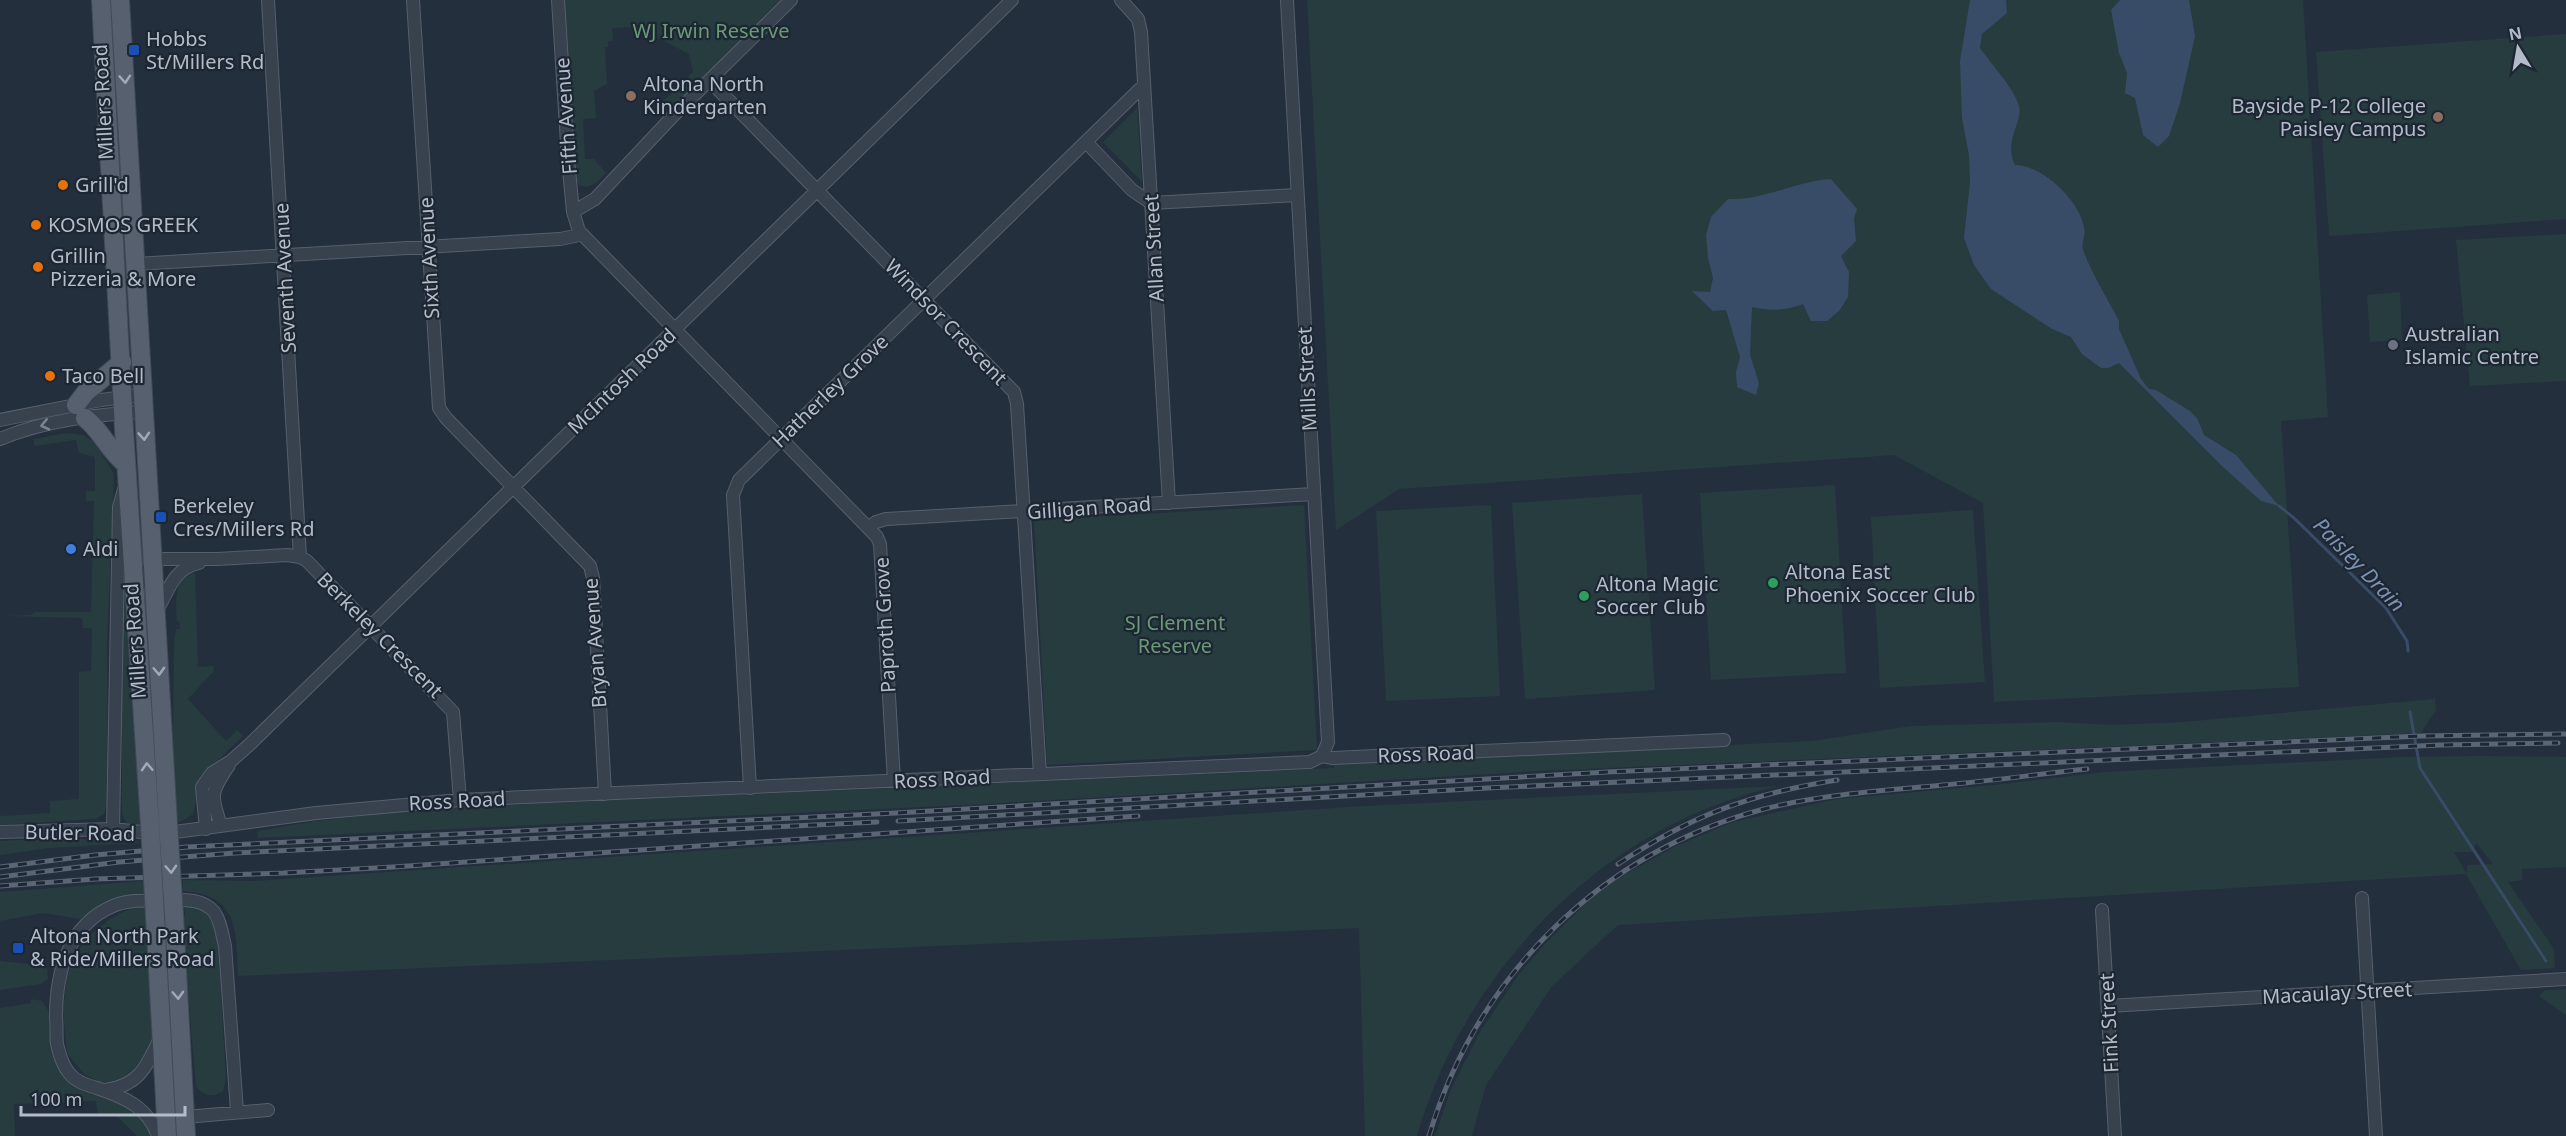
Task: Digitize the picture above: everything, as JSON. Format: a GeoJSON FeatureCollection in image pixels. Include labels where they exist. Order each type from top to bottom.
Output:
{"type":"FeatureCollection","features":[{"type":"Feature","properties":{"kind":"main road","name":"Millers Road"},"geometry":{"type":"LineString","coordinates":[[101,0],[127,471],[136,590],[160,828],[174,915],[186,1136]]}},
{"type":"Feature","properties":{"kind":"main road","name":"Millers Road"},"geometry":{"type":"LineString","coordinates":[[120,0],[156,612],[160,828],[155,917],[167,1136]]}},
{"type":"Feature","properties":{"kind":"main road"},"geometry":{"type":"LineString","coordinates":[[122,362],[86,392],[80,411],[100,431],[127,471]]}},
{"type":"Feature","properties":{"kind":"street","name":"Seventh Avenue"},"geometry":{"type":"LineString","coordinates":[[268,0],[300,557]]}},
{"type":"Feature","properties":{"kind":"street","name":"Sixth Avenue"},"geometry":{"type":"LineString","coordinates":[[413,0],[439,408],[513,487]]}},
{"type":"Feature","properties":{"kind":"street","name":"Fifth Avenue"},"geometry":{"type":"LineString","coordinates":[[558,0],[568,159],[573,212],[579,231]]}},
{"type":"Feature","properties":{"kind":"street"},"geometry":{"type":"LineString","coordinates":[[573,212],[595,199],[791,0]]}},
{"type":"Feature","properties":{"kind":"street","name":"McIntosh Road"},"geometry":{"type":"LineString","coordinates":[[206,829],[202,787],[212,772],[231,761],[1012,0]]}},
{"type":"Feature","properties":{"kind":"street","name":"Allan Street"},"geometry":{"type":"LineString","coordinates":[[1121,0],[1138,19],[1140,26],[1169,502]]}},
{"type":"Feature","properties":{"kind":"street","name":"Mills Street"},"geometry":{"type":"LineString","coordinates":[[1287,0],[1328,742],[1322,756]]}},
{"type":"Feature","properties":{"kind":"street","name":"Windsor Crescent"},"geometry":{"type":"LineString","coordinates":[[710,81],[1014,392],[1017,404],[1040,774]]}},
{"type":"Feature","properties":{"kind":"street","name":"Hatherley Grove"},"geometry":{"type":"LineString","coordinates":[[750,788],[733,495],[739,480],[1144,85]]}},
{"type":"Feature","properties":{"kind":"street"},"geometry":{"type":"LineString","coordinates":[[1086,142],[1132,190],[1151,203],[1297,195]]}},
{"type":"Feature","properties":{"kind":"street"},"geometry":{"type":"LineString","coordinates":[[135,264],[560,239],[575,236],[579,231]]}},
{"type":"Feature","properties":{"kind":"street","name":"Paproth Grove"},"geometry":{"type":"LineString","coordinates":[[579,231],[877,537],[882,554],[894,781]]}},
{"type":"Feature","properties":{"kind":"street"},"geometry":{"type":"LineString","coordinates":[[0,420],[142,404]]}},
{"type":"Feature","properties":{"kind":"street"},"geometry":{"type":"LineString","coordinates":[[0,439],[80,411]]}},
{"type":"Feature","properties":{"kind":"street","name":"Millers Road"},"geometry":{"type":"LineString","coordinates":[[113,829],[119,507],[127,471]]}},
{"type":"Feature","properties":{"kind":"street","name":"Bryan Avenue"},"geometry":{"type":"LineString","coordinates":[[513,487],[590,566],[593,578],[605,794]]}},
{"type":"Feature","properties":{"kind":"street","name":"Gilligan Road"},"geometry":{"type":"LineString","coordinates":[[868,528],[886,519],[1313,494]]}},
{"type":"Feature","properties":{"kind":"street","name":"Berkeley Crescent"},"geometry":{"type":"LineString","coordinates":[[152,562],[164,559],[287,555],[300,557],[307,561],[453,712],[460,800]]}},
{"type":"Feature","properties":{"kind":"street","name":"Berkeley Crescent"},"geometry":{"type":"LineString","coordinates":[[156,612],[176,575],[189,565],[218,559]]}},
{"type":"Feature","properties":{"kind":"street"},"geometry":{"type":"LineString","coordinates":[[136,590],[152,562]]}},
{"type":"Feature","properties":{"kind":"street","name":"Ross Road"},"geometry":{"type":"LineString","coordinates":[[160,828],[206,829],[360,808],[460,800],[1310,762],[1322,756],[1333,758],[1724,740]]}},
{"type":"Feature","properties":{"kind":"street","name":"McIntosh Road"},"geometry":{"type":"LineString","coordinates":[[221,826],[213,791],[231,761]]}},
{"type":"Feature","properties":{"kind":"street","name":"Butler Road"},"geometry":{"type":"LineString","coordinates":[[0,832],[160,828]]}},
{"type":"Feature","properties":{"kind":"street"},"geometry":{"type":"LineString","coordinates":[[2362,898],[2376,1136]]}},
{"type":"Feature","properties":{"kind":"street"},"geometry":{"type":"LineString","coordinates":[[158,1136],[148,1115],[135,1103],[82,1083],[69,1074],[62,1061],[57,1042],[56,992],[62,960],[74,939],[90,921],[112,906],[134,901],[189,899],[204,904],[214,912],[225,946],[237,1111]]}},
{"type":"Feature","properties":{"kind":"street","name":"Fink Street"},"geometry":{"type":"LineString","coordinates":[[2102,910],[2115,1136]]}},
{"type":"Feature","properties":{"kind":"street","name":"Macaulay Street"},"geometry":{"type":"LineString","coordinates":[[2108,1006],[2566,979]]}},
{"type":"Feature","properties":{"kind":"street"},"geometry":{"type":"LineString","coordinates":[[104,1090],[119,1088],[132,1082],[143,1071],[162,1034]]}},
{"type":"Feature","properties":{"kind":"street"},"geometry":{"type":"LineString","coordinates":[[185,1117],[268,1110]]}},
{"type":"Feature","properties":{"kind":"green space","name":"WJ Irwin Reserve"},"geometry":{"type":"Polygon","coordinates":[[[564,0],[788,0],[672,108],[662,102],[693,72],[689,54],[636,27],[612,28],[613,41],[608,41],[608,47],[605,47],[607,84],[594,91],[596,118],[583,119],[585,159],[594,159],[606,173],[596,183],[587,187],[579,185],[575,178],[564,0]]]}},
{"type":"Feature","properties":{"kind":"green space"},"geometry":{"type":"Polygon","coordinates":[[[1307,0],[2303,0],[2328,417],[2281,421],[2299,687],[1994,702],[1983,503],[1894,455],[1399,489],[1336,530],[1307,0]]]}},
{"type":"Feature","properties":{"kind":"green space","name":"Bayside P-12 College Paisley Campus"},"geometry":{"type":"Polygon","coordinates":[[[2566,34],[2566,219],[2329,236],[2316,52],[2566,34]]]}},
{"type":"Feature","properties":{"kind":"green space"},"geometry":{"type":"Polygon","coordinates":[[[1137,108],[1142,182],[1103,142],[1137,108]]]}},
{"type":"Feature","properties":{"kind":"green space"},"geometry":{"type":"Polygon","coordinates":[[[2566,234],[2566,381],[2470,386],[2456,240],[2566,234]]]}},
{"type":"Feature","properties":{"kind":"green space"},"geometry":{"type":"Polygon","coordinates":[[[2400,292],[2402,340],[2370,342],[2367,295],[2400,292]]]}},
{"type":"Feature","properties":{"kind":"green space"},"geometry":{"type":"Polygon","coordinates":[[[66,433],[83,435],[94,442],[114,474],[107,644],[108,803],[104,814],[96,819],[0,825],[0,816],[50,813],[50,801],[79,799],[79,672],[91,671],[92,628],[83,628],[82,618],[6,616],[31,615],[35,612],[91,612],[94,501],[86,501],[86,491],[95,491],[95,457],[79,453],[76,440],[35,446],[33,439],[66,433]]]}},
{"type":"Feature","properties":{"kind":"green space","name":"Altona East Phoenix Soccer Club"},"geometry":{"type":"Polygon","coordinates":[[[1835,485],[1846,673],[1711,680],[1700,493],[1835,485]]]}},
{"type":"Feature","properties":{"kind":"green space","name":"Altona Magic Soccer Club"},"geometry":{"type":"Polygon","coordinates":[[[1642,494],[1655,690],[1525,699],[1512,503],[1642,494]]]}},
{"type":"Feature","properties":{"kind":"green space","name":"SJ Clement Reserve"},"geometry":{"type":"Polygon","coordinates":[[[1304,505],[1317,750],[1047,765],[1034,520],[1304,505]]]}},
{"type":"Feature","properties":{"kind":"green space"},"geometry":{"type":"Polygon","coordinates":[[[1491,505],[1500,696],[1386,701],[1376,511],[1491,505]]]}},
{"type":"Feature","properties":{"kind":"green space"},"geometry":{"type":"Polygon","coordinates":[[[1973,510],[1985,682],[1880,688],[1871,517],[1973,510]]]}},
{"type":"Feature","properties":{"kind":"green space"},"geometry":{"type":"Polygon","coordinates":[[[122,557],[126,557],[141,826],[127,823],[122,815],[122,557]]]}},
{"type":"Feature","properties":{"kind":"green space"},"geometry":{"type":"Polygon","coordinates":[[[195,573],[198,667],[213,666],[214,671],[188,699],[226,741],[237,730],[243,736],[201,777],[193,814],[179,823],[176,816],[173,738],[174,643],[176,629],[180,629],[179,621],[177,622],[176,600],[182,580],[195,573]]]}},
{"type":"Feature","properties":{"kind":"green space"},"geometry":{"type":"Polygon","coordinates":[[[2435,699],[2436,710],[2421,733],[1539,771],[986,804],[258,838],[257,831],[316,821],[418,809],[1334,768],[1334,764],[1812,741],[1911,726],[2060,722],[2112,725],[2183,722],[2435,699]]]}},
{"type":"Feature","properties":{"kind":"green space"},"geometry":{"type":"Polygon","coordinates":[[[2404,757],[2566,757],[2566,867],[2522,869],[2522,880],[2508,882],[2554,949],[2555,968],[2521,970],[2466,874],[1618,925],[1552,986],[1486,1085],[1472,1136],[1435,1136],[1451,1089],[1481,1030],[1519,974],[1545,944],[1589,900],[1617,879],[1676,846],[1733,822],[1837,799],[2104,772],[2404,757]],[[2476,843],[2473,852],[2454,852],[2466,873],[2468,865],[2493,864],[2476,843]]]}},
{"type":"Feature","properties":{"kind":"green space"},"geometry":{"type":"Polygon","coordinates":[[[1780,786],[1717,805],[1657,832],[1602,869],[1552,912],[1507,961],[1470,1016],[1439,1074],[1417,1136],[1365,1136],[1359,928],[238,976],[236,944],[231,918],[215,900],[201,894],[183,891],[183,880],[255,881],[1364,806],[1780,786]]]}},
{"type":"Feature","properties":{"kind":"green space"},"geometry":{"type":"Polygon","coordinates":[[[55,838],[136,841],[139,843],[49,848],[0,855],[0,841],[55,838]]]}},
{"type":"Feature","properties":{"kind":"green space"},"geometry":{"type":"Polygon","coordinates":[[[144,881],[145,893],[103,903],[80,919],[43,913],[0,921],[0,892],[144,881]]]}},
{"type":"Feature","properties":{"kind":"green space"},"geometry":{"type":"Polygon","coordinates":[[[184,905],[191,906],[207,915],[218,937],[226,1080],[223,1091],[215,1095],[206,1094],[196,1087],[182,920],[185,915],[184,905]]]}},
{"type":"Feature","properties":{"kind":"green space"},"geometry":{"type":"Polygon","coordinates":[[[146,906],[152,1045],[131,1078],[119,1083],[100,1082],[84,1074],[67,1053],[63,1010],[67,978],[76,953],[91,934],[125,911],[146,906]]]}},
{"type":"Feature","properties":{"kind":"green space"},"geometry":{"type":"Polygon","coordinates":[[[0,961],[47,966],[48,979],[41,984],[0,990],[0,961]]]}},
{"type":"Feature","properties":{"kind":"green space"},"geometry":{"type":"Polygon","coordinates":[[[2566,989],[2566,1015],[2539,996],[2545,990],[2566,989]]]}},
{"type":"Feature","properties":{"kind":"green space"},"geometry":{"type":"Polygon","coordinates":[[[31,999],[42,1001],[48,1010],[55,1057],[80,1088],[117,1100],[145,1117],[154,1136],[137,1136],[115,1114],[98,1116],[96,1101],[14,1104],[15,1136],[0,1136],[0,1008],[31,1003],[31,999]]]}},
{"type":"Feature","properties":{"kind":"water"},"geometry":{"type":"Polygon","coordinates":[[[1970,0],[2006,0],[2007,13],[1982,34],[1980,48],[2007,84],[2019,106],[2011,148],[2015,165],[2026,167],[2047,177],[2075,206],[2084,227],[2083,250],[2119,321],[2119,329],[2141,379],[2149,389],[2156,390],[2190,411],[2197,418],[2204,435],[2236,455],[2279,506],[2261,501],[2223,467],[2119,363],[2108,368],[2101,368],[2082,354],[2071,337],[2052,329],[1991,289],[1974,265],[1964,238],[1970,183],[1969,155],[1962,118],[1960,61],[1970,0]]]}},
{"type":"Feature","properties":{"kind":"water"},"geometry":{"type":"Polygon","coordinates":[[[2120,0],[2189,0],[2195,36],[2180,103],[2169,136],[2158,147],[2143,135],[2135,98],[2125,93],[2127,73],[2119,53],[2111,10],[2120,0]]]}},
{"type":"Feature","properties":{"kind":"water"},"geometry":{"type":"Polygon","coordinates":[[[1831,179],[1857,209],[1854,219],[1856,241],[1841,256],[1849,272],[1848,297],[1839,311],[1827,321],[1811,321],[1803,304],[1778,310],[1752,307],[1750,355],[1759,383],[1756,395],[1737,387],[1736,372],[1740,357],[1726,310],[1713,311],[1692,291],[1710,292],[1713,278],[1706,235],[1711,217],[1728,199],[1754,197],[1805,183],[1831,179]]]}},
{"type":"Feature","properties":{"kind":"waterway","name":"Paisley Drain"},"geometry":{"type":"LineString","coordinates":[[2279,506],[2386,608],[2407,641],[2408,651]]}},
{"type":"Feature","properties":{"kind":"waterway"},"geometry":{"type":"LineString","coordinates":[[2410,712],[2420,768],[2546,961]]}},
{"type":"Feature","properties":{"kind":"railway"},"geometry":{"type":"LineString","coordinates":[[0,867],[95,855],[187,847],[896,813],[1607,772],[2421,736],[2566,734]]}},
{"type":"Feature","properties":{"kind":"railway"},"geometry":{"type":"LineString","coordinates":[[898,821],[1488,788],[2440,745],[2558,743]]}},
{"type":"Feature","properties":{"kind":"railway"},"geometry":{"type":"LineString","coordinates":[[1429,1136],[1451,1077],[1479,1023],[1513,973],[1554,928],[1599,889],[1650,856],[1705,829],[1786,804],[1853,794],[2087,769]]}},
{"type":"Feature","properties":{"kind":"railway"},"geometry":{"type":"LineString","coordinates":[[1618,864],[1671,832],[1723,809],[1776,792],[1837,780]]}},
{"type":"Feature","properties":{"kind":"railway"},"geometry":{"type":"LineString","coordinates":[[0,886],[95,879],[393,867],[1138,816]]}},
{"type":"Feature","properties":{"kind":"railway"},"geometry":{"type":"LineString","coordinates":[[0,877],[119,862],[235,853],[877,822]]}},
{"type":"Feature","properties":{"kind":"place","name":"Hobbs St/Millers Rd"},"geometry":{"type":"Point","coordinates":[134,50]}},
{"type":"Feature","properties":{"kind":"place","name":"Altona North Kindergarten"},"geometry":{"type":"Point","coordinates":[631,96]}},
{"type":"Feature","properties":{"kind":"place","name":"Bayside P-12 College Paisley Campus"},"geometry":{"type":"Point","coordinates":[2438,117]}},
{"type":"Feature","properties":{"kind":"place","name":"Grill'd"},"geometry":{"type":"Point","coordinates":[63,185]}},
{"type":"Feature","properties":{"kind":"place","name":"KOSMOS GREEK"},"geometry":{"type":"Point","coordinates":[36,225]}},
{"type":"Feature","properties":{"kind":"place","name":"Grillin Pizzeria & More"},"geometry":{"type":"Point","coordinates":[38,267]}},
{"type":"Feature","properties":{"kind":"place","name":"Australian Islamic Centre"},"geometry":{"type":"Point","coordinates":[2393,345]}},
{"type":"Feature","properties":{"kind":"place","name":"Taco Bell"},"geometry":{"type":"Point","coordinates":[50,376]}},
{"type":"Feature","properties":{"kind":"place","name":"Berkeley Cres/Millers Rd"},"geometry":{"type":"Point","coordinates":[161,517]}},
{"type":"Feature","properties":{"kind":"place","name":"Aldi"},"geometry":{"type":"Point","coordinates":[71,549]}},
{"type":"Feature","properties":{"kind":"place","name":"Altona East Phoenix Soccer Club"},"geometry":{"type":"Point","coordinates":[1773,583]}},
{"type":"Feature","properties":{"kind":"place","name":"Altona Magic Soccer Club"},"geometry":{"type":"Point","coordinates":[1584,596]}},
{"type":"Feature","properties":{"kind":"place","name":"Altona North Park & Ride/Millers Road"},"geometry":{"type":"Point","coordinates":[18,948]}}]}
